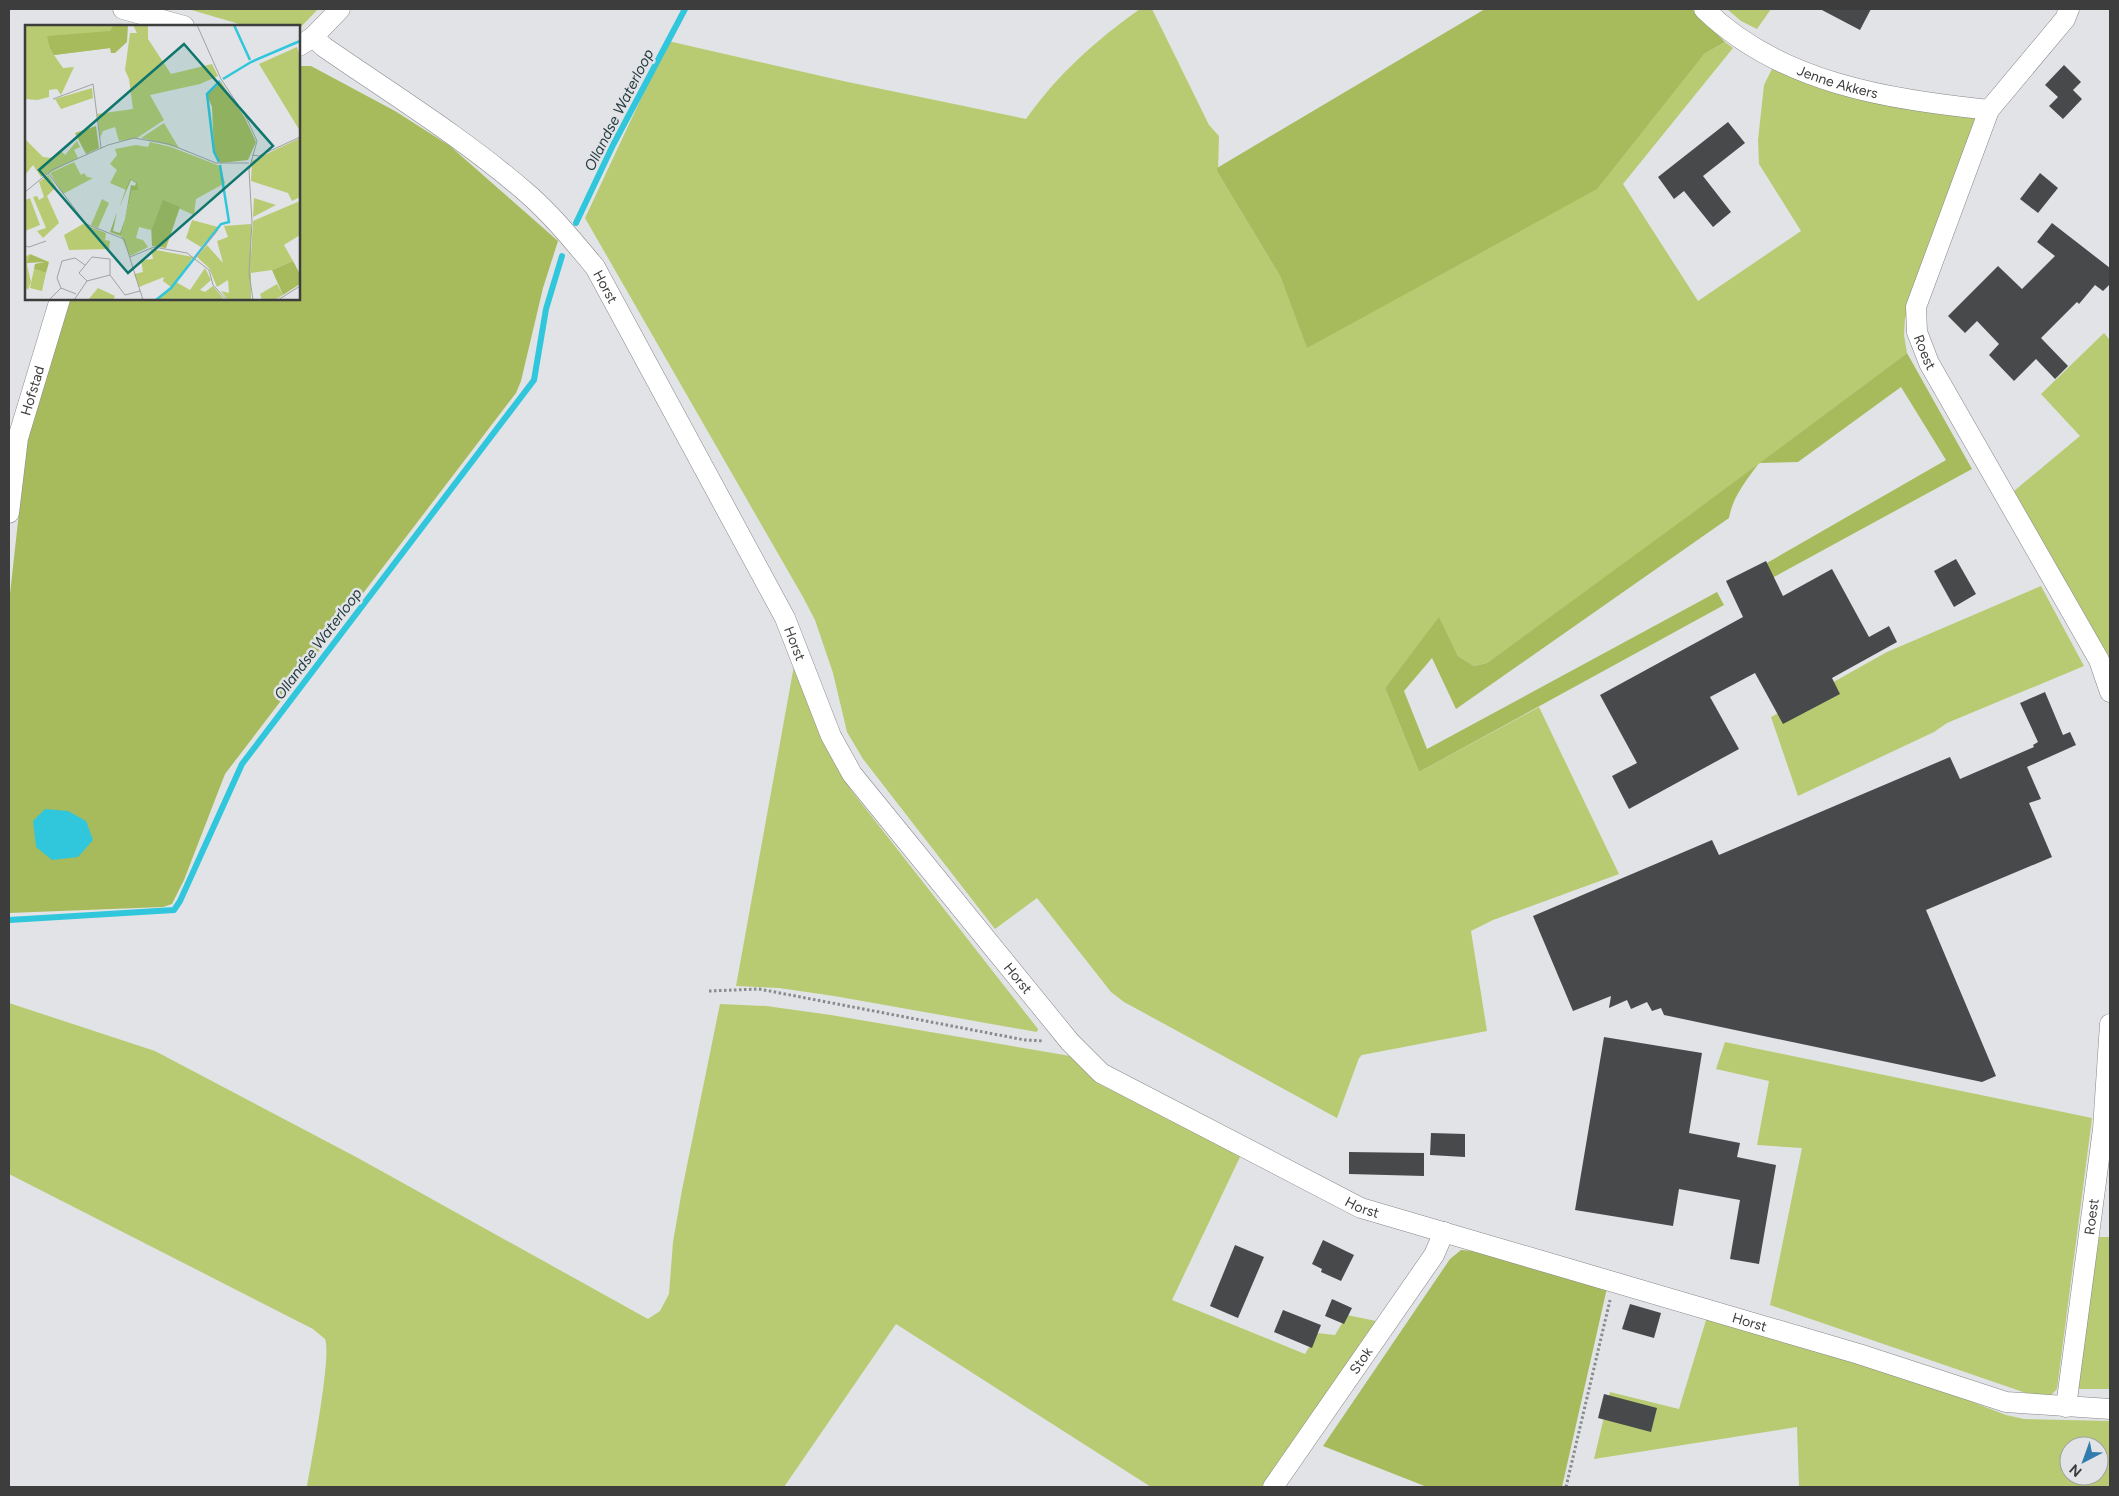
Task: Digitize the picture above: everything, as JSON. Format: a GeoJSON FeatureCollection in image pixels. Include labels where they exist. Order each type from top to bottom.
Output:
{"type":"FeatureCollection","features":[{"type":"Feature","properties":{"kind":"street"},"geometry":{"type":"LineString","coordinates":[[124,9],[180,25]]}},
{"type":"Feature","properties":{"kind":"street"},"geometry":{"type":"LineString","coordinates":[[306,41],[340,9]]}},
{"type":"Feature","properties":{"kind":"street","name":"Jenne Akkers"},"geometry":{"type":"LineString","coordinates":[[1704,9],[1716,21],[1767,56],[1812,77],[1862,91],[1919,102],[1989,110]]}},
{"type":"Feature","properties":{"kind":"street","name":"Roest"},"geometry":{"type":"LineString","coordinates":[[2068,9],[2065,19],[1989,110],[1916,307],[1917,332],[1930,363],[2099,660],[2110,692]]}},
{"type":"Feature","properties":{"kind":"street","name":"Horst"},"geometry":{"type":"LineString","coordinates":[[306,41],[324,47],[475,152],[528,194],[562,227],[595,267],[786,618],[831,736],[852,774],[1070,1042],[1102,1073],[1361,1208],[1859,1354],[2006,1402],[2110,1409]]}},
{"type":"Feature","properties":{"kind":"street","name":"Hofstad"},"geometry":{"type":"LineString","coordinates":[[9,513],[18,438],[60,300]]}},
{"type":"Feature","properties":{"kind":"street","name":"Roest"},"geometry":{"type":"LineString","coordinates":[[2066,1407],[2103,1130],[2110,1024]]}},
{"type":"Feature","properties":{"kind":"street","name":"Stok"},"geometry":{"type":"LineString","coordinates":[[1273,1487],[1434,1255],[1444,1232]]}},
{"type":"Feature","properties":{"kind":"path"},"geometry":{"type":"LineString","coordinates":[[709,991],[760,989],[1025,1040],[1070,1042]]}},
{"type":"Feature","properties":{"kind":"path"},"geometry":{"type":"LineString","coordinates":[[1566,1487],[1614,1283]]}},
{"type":"Feature","properties":{"kind":"green space"},"geometry":{"type":"Polygon","coordinates":[[[188,9],[318,9],[300,28],[300,25],[243,25],[188,9]]]}},
{"type":"Feature","properties":{"kind":"green space"},"geometry":{"type":"Polygon","coordinates":[[[1140,9],[1152,9],[1209,125],[1219,136],[1218,173],[1280,276],[1307,347],[1704,54],[1725,42],[1733,48],[1623,184],[1698,301],[1801,231],[1759,164],[1758,140],[1764,85],[1772,69],[1805,81],[1981,118],[1905,319],[1904,335],[1907,353],[1661,537],[1487,663],[1474,666],[1458,656],[1439,618],[1385,688],[1419,772],[1539,707],[1619,874],[1493,920],[1471,931],[1487,1031],[1362,1055],[1359,1058],[1337,1118],[1124,1002],[1111,992],[1037,898],[995,929],[863,759],[847,732],[833,673],[815,620],[585,218],[668,41],[843,81],[1026,119],[1051,87],[1078,59],[1140,9]]]}},
{"type":"Feature","properties":{"kind":"green space"},"geometry":{"type":"Polygon","coordinates":[[[1485,9],[1692,9],[1725,42],[1704,54],[1597,189],[1307,348],[1280,276],[1218,173],[1217,168],[1485,9]]]}},
{"type":"Feature","properties":{"kind":"green space"},"geometry":{"type":"Polygon","coordinates":[[[1727,9],[1771,9],[1757,29],[1741,21],[1727,9]]]}},
{"type":"Feature","properties":{"kind":"green space"},"geometry":{"type":"Polygon","coordinates":[[[300,66],[311,66],[395,111],[450,146],[558,241],[543,288],[521,381],[516,393],[225,774],[184,880],[172,904],[163,907],[9,913],[9,603],[27,440],[66,300],[300,300],[300,66]]]}},
{"type":"Feature","properties":{"kind":"green space"},"geometry":{"type":"Polygon","coordinates":[[[2104,333],[2110,340],[2110,662],[2014,491],[2080,436],[2041,394],[2104,333]]]}},
{"type":"Feature","properties":{"kind":"green space"},"geometry":{"type":"Polygon","coordinates":[[[1907,353],[1972,469],[1772,578],[1765,564],[1946,460],[1901,387],[1798,462],[1759,463],[1907,353]]]}},
{"type":"Feature","properties":{"kind":"green space"},"geometry":{"type":"Polygon","coordinates":[[[1758,464],[1737,496],[1729,518],[1456,709],[1432,658],[1404,691],[1427,749],[1717,592],[1724,605],[1419,772],[1385,688],[1439,617],[1458,656],[1474,666],[1487,663],[1758,464]]]}},
{"type":"Feature","properties":{"kind":"green space"},"geometry":{"type":"Polygon","coordinates":[[[2041,586],[2084,666],[1947,723],[1934,732],[1798,796],[1771,717],[1887,652],[2041,586]]]}},
{"type":"Feature","properties":{"kind":"green space"},"geometry":{"type":"Polygon","coordinates":[[[795,660],[826,746],[851,790],[1038,1029],[1037,1032],[834,996],[779,988],[736,986],[795,660]]]}},
{"type":"Feature","properties":{"kind":"green space"},"geometry":{"type":"Polygon","coordinates":[[[9,1003],[155,1051],[358,1158],[648,1319],[660,1311],[669,1294],[673,1242],[682,1190],[720,1004],[766,1006],[831,1015],[1070,1056],[1097,1077],[1240,1157],[1172,1300],[1305,1354],[1317,1333],[1335,1335],[1347,1315],[1376,1321],[1263,1487],[1151,1487],[896,1324],[784,1487],[307,1487],[326,1366],[325,1339],[313,1329],[9,1174],[9,1003]]]}},
{"type":"Feature","properties":{"kind":"green space"},"geometry":{"type":"Polygon","coordinates":[[[1725,1042],[2092,1118],[2057,1389],[2051,1395],[2038,1397],[1770,1305],[1802,1148],[1757,1145],[1769,1081],[1716,1069],[1725,1042]]]}},
{"type":"Feature","properties":{"kind":"green space"},"geometry":{"type":"Polygon","coordinates":[[[2098,1237],[2110,1237],[2110,1389],[2079,1389],[2078,1383],[2098,1237]]]}},
{"type":"Feature","properties":{"kind":"green space"},"geometry":{"type":"Polygon","coordinates":[[[1461,1250],[1473,1251],[1607,1288],[1562,1487],[1427,1487],[1323,1446],[1450,1259],[1461,1250]]]}},
{"type":"Feature","properties":{"kind":"green space"},"geometry":{"type":"Polygon","coordinates":[[[1707,1317],[1900,1374],[2006,1415],[2024,1419],[2110,1421],[2110,1487],[1799,1487],[1797,1427],[1594,1459],[1610,1392],[1679,1409],[1707,1317]]]}},
{"type":"Feature","properties":{"kind":"water"},"geometry":{"type":"Polygon","coordinates":[[[45,809],[68,811],[86,821],[93,840],[78,857],[52,860],[36,847],[33,821],[45,809]]]}},
{"type":"Feature","properties":{"kind":"building"},"geometry":{"type":"Polygon","coordinates":[[[1820,9],[1871,9],[1860,30],[1820,9]]]}},
{"type":"Feature","properties":{"kind":"building"},"geometry":{"type":"Polygon","coordinates":[[[2064,65],[2081,82],[2073,90],[2082,99],[2063,119],[2049,106],[2058,97],[2045,85],[2064,65]]]}},
{"type":"Feature","properties":{"kind":"building"},"geometry":{"type":"Polygon","coordinates":[[[1728,122],[1745,143],[1703,176],[1731,212],[1713,227],[1684,191],[1674,199],[1658,177],[1728,122]]]}},
{"type":"Feature","properties":{"kind":"building"},"geometry":{"type":"Polygon","coordinates":[[[2040,173],[2058,188],[2038,213],[2020,199],[2040,173]]]}},
{"type":"Feature","properties":{"kind":"building"},"geometry":{"type":"Polygon","coordinates":[[[2052,223],[2110,268],[2110,284],[2103,291],[2095,285],[2079,304],[2077,302],[2041,338],[2068,366],[2055,379],[2036,359],[2014,381],[1989,355],[1999,344],[1977,321],[1965,333],[1948,316],[1998,266],[2022,289],[2055,256],[2037,242],[2052,223]]]}},
{"type":"Feature","properties":{"kind":"building"},"geometry":{"type":"Polygon","coordinates":[[[1956,559],[1976,594],[1954,607],[1934,571],[1956,559]]]}},
{"type":"Feature","properties":{"kind":"building"},"geometry":{"type":"Polygon","coordinates":[[[1766,561],[1783,596],[1832,569],[1869,637],[1889,626],[1897,642],[1832,678],[1840,694],[1783,724],[1755,673],[1710,697],[1739,749],[1629,809],[1612,776],[1637,763],[1600,695],[1743,617],[1726,581],[1766,561]]]}},
{"type":"Feature","properties":{"kind":"building"},"geometry":{"type":"Polygon","coordinates":[[[2045,692],[2063,735],[2070,732],[2076,745],[2027,767],[2041,799],[2029,803],[2052,857],[1926,910],[1996,1076],[1982,1082],[1664,1015],[1661,1008],[1652,1011],[1647,1002],[1631,1009],[1627,1000],[1609,1008],[1611,996],[1573,1011],[1533,916],[1712,840],[1719,855],[1950,757],[1960,779],[2034,747],[2033,745],[2038,742],[2020,703],[2045,692]]]}},
{"type":"Feature","properties":{"kind":"building"},"geometry":{"type":"Polygon","coordinates":[[[1604,1037],[1702,1053],[1689,1133],[1740,1143],[1737,1157],[1776,1165],[1759,1264],[1730,1259],[1740,1200],[1679,1189],[1673,1226],[1575,1210],[1604,1037]]]}},
{"type":"Feature","properties":{"kind":"building"},"geometry":{"type":"Polygon","coordinates":[[[1431,1133],[1465,1134],[1465,1157],[1430,1155],[1431,1133]]]}},
{"type":"Feature","properties":{"kind":"building"},"geometry":{"type":"Polygon","coordinates":[[[1349,1152],[1424,1153],[1424,1176],[1349,1174],[1349,1152]]]}},
{"type":"Feature","properties":{"kind":"building"},"geometry":{"type":"Polygon","coordinates":[[[1323,1240],[1354,1255],[1341,1281],[1321,1272],[1322,1269],[1312,1264],[1323,1240]]]}},
{"type":"Feature","properties":{"kind":"building"},"geometry":{"type":"Polygon","coordinates":[[[1235,1245],[1264,1257],[1238,1318],[1210,1306],[1235,1245]]]}},
{"type":"Feature","properties":{"kind":"building"},"geometry":{"type":"Polygon","coordinates":[[[1332,1299],[1352,1308],[1344,1324],[1325,1316],[1332,1299]]]}},
{"type":"Feature","properties":{"kind":"building"},"geometry":{"type":"Polygon","coordinates":[[[1630,1304],[1661,1313],[1654,1338],[1622,1329],[1630,1304]]]}},
{"type":"Feature","properties":{"kind":"building"},"geometry":{"type":"Polygon","coordinates":[[[1283,1310],[1321,1325],[1312,1348],[1274,1332],[1283,1310]]]}},
{"type":"Feature","properties":{"kind":"building"},"geometry":{"type":"Polygon","coordinates":[[[1604,1394],[1657,1408],[1651,1432],[1598,1418],[1604,1394]]]}},
{"type":"Feature","properties":{"kind":"waterway","name":"Ollandse Waterloop"},"geometry":{"type":"LineString","coordinates":[[576,223],[613,145],[685,9]]}},
{"type":"Feature","properties":{"kind":"waterway","name":"Ollandse Waterloop"},"geometry":{"type":"LineString","coordinates":[[9,920],[174,910],[180,901],[242,764],[534,380],[546,309],[562,256]]}}]}
